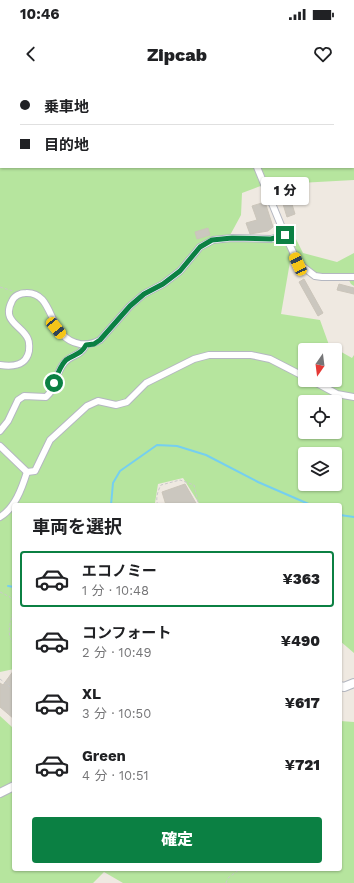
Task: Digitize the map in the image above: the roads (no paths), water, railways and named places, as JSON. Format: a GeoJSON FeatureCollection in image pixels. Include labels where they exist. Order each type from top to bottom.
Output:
{"type":"FeatureCollection","features":[{"type":"Feature","properties":{"kind":"street"},"geometry":{"type":"LineString","coordinates":[[257,168],[298,264],[315,276],[322,278],[354,276]]}},
{"type":"Feature","properties":{"kind":"street"},"geometry":{"type":"LineString","coordinates":[[0,365],[19,365],[24,361],[28,354],[30,346],[29,340],[25,334],[12,322],[9,314],[9,305],[13,298],[19,294],[27,292],[36,294],[42,298],[47,304],[56,328],[65,338],[76,343],[86,345],[94,344],[100,340],[130,306],[144,294],[163,284],[180,271],[200,247],[212,240],[232,238],[271,239],[285,235]]}},
{"type":"Feature","properties":{"kind":"street"},"geometry":{"type":"LineString","coordinates":[[0,431],[8,421],[18,400],[24,396],[46,397],[51,393],[57,373],[65,361],[83,351],[86,345]]}},
{"type":"Feature","properties":{"kind":"street"},"geometry":{"type":"LineString","coordinates":[[28,472],[35,471],[50,440],[87,406],[98,401],[116,405],[127,402],[146,383],[194,359],[209,355],[251,355],[270,359],[298,373]]}},
{"type":"Feature","properties":{"kind":"street"},"geometry":{"type":"LineString","coordinates":[[324,387],[337,394],[354,397]]}},
{"type":"Feature","properties":{"kind":"street"},"geometry":{"type":"LineString","coordinates":[[0,446],[28,472]]}},
{"type":"Feature","properties":{"kind":"street"},"geometry":{"type":"LineString","coordinates":[[13,503],[23,486],[28,472]]}},
{"type":"Feature","properties":{"kind":"street"},"geometry":{"type":"LineString","coordinates":[[0,517],[8,512],[12,504]]}},
{"type":"Feature","properties":{"kind":"street"},"geometry":{"type":"LineString","coordinates":[[342,686],[354,683]]}},
{"type":"Feature","properties":{"kind":"street"},"geometry":{"type":"LineString","coordinates":[[0,793],[12,787]]}},
{"type":"Feature","properties":{"kind":"waterway"},"geometry":{"type":"LineString","coordinates":[[111,503],[113,483],[120,471],[157,445],[177,446],[206,455],[258,482],[306,503]]}},
{"type":"Feature","properties":{"kind":"waterway"},"geometry":{"type":"LineString","coordinates":[[342,515],[354,517]]}},
{"type":"Feature","properties":{"kind":"waterway"},"geometry":{"type":"LineString","coordinates":[[8,586],[12,587]]}}]}
